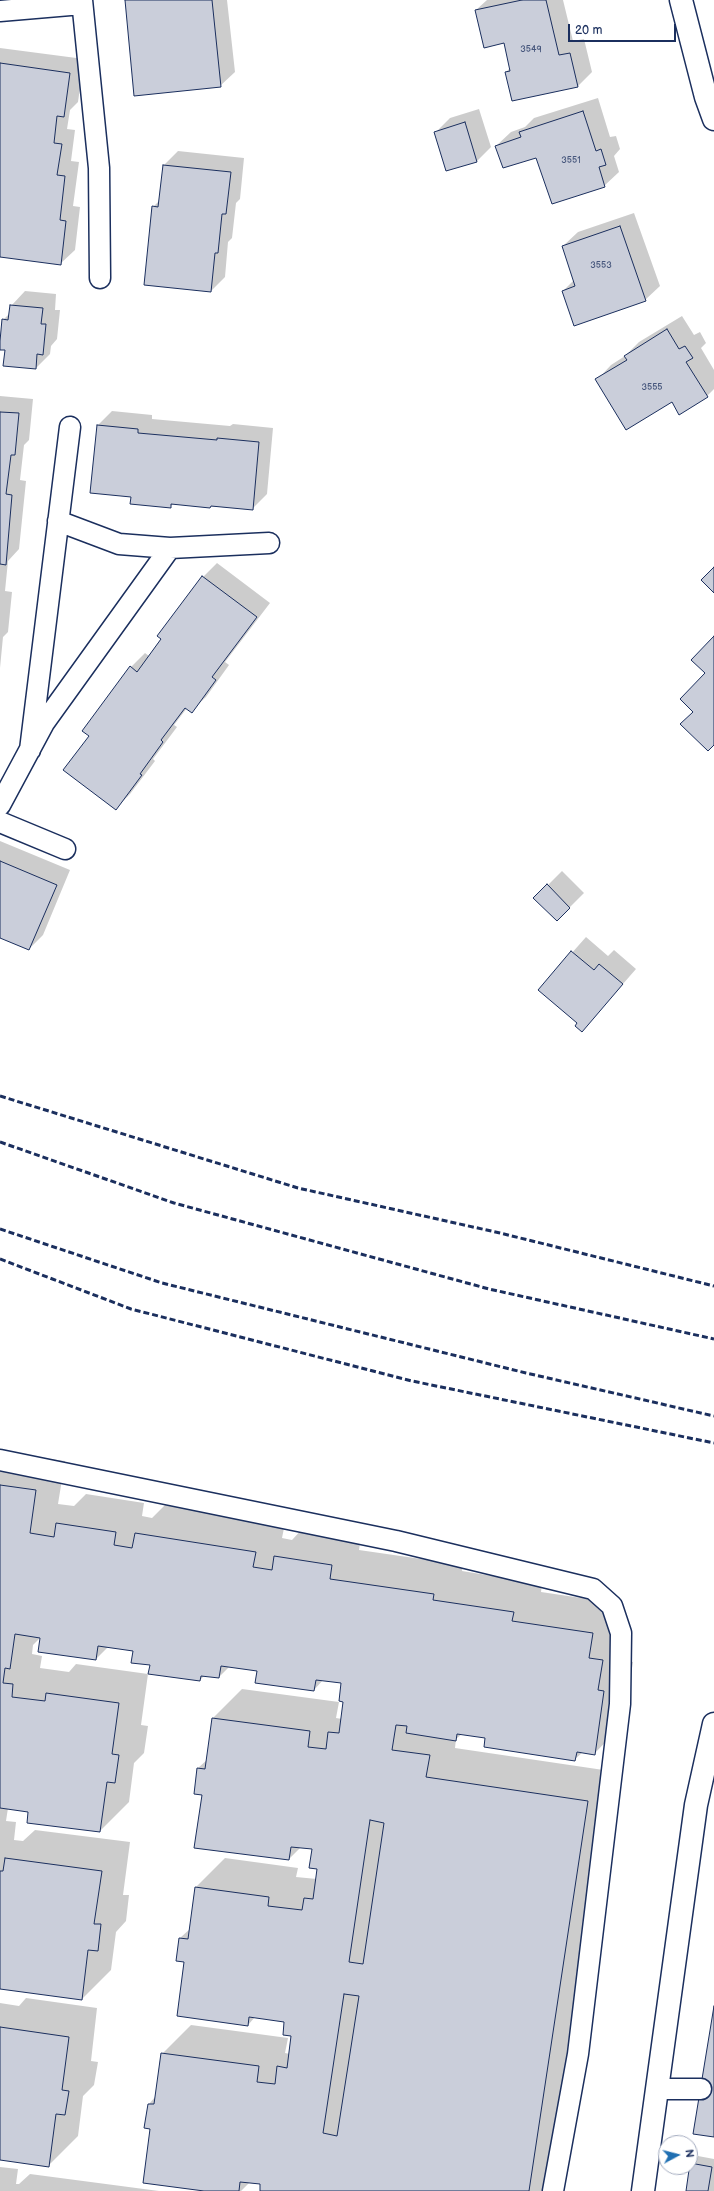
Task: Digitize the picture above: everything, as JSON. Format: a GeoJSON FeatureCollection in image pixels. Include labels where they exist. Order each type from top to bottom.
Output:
{"type":"FeatureCollection","features":[{"type":"Feature","properties":{"kind":"street"},"geometry":{"type":"LineString","coordinates":[[681,0],[706,97],[714,119]]}},
{"type":"Feature","properties":{"kind":"street"},"geometry":{"type":"LineString","coordinates":[[643,2191],[696,1804],[714,1724]]}},
{"type":"Feature","properties":{"kind":"lane"},"geometry":{"type":"LineString","coordinates":[[0,11],[82,2],[99,168],[100,278]]}},
{"type":"Feature","properties":{"kind":"lane"},"geometry":{"type":"LineString","coordinates":[[30,750],[70,427]]}},
{"type":"Feature","properties":{"kind":"lane"},"geometry":{"type":"LineString","coordinates":[[58,521],[119,544],[170,548],[269,543]]}},
{"type":"Feature","properties":{"kind":"lane"},"geometry":{"type":"LineString","coordinates":[[0,805],[44,723],[170,548]]}},
{"type":"Feature","properties":{"kind":"lane"},"geometry":{"type":"LineString","coordinates":[[0,822],[65,849]]}},
{"type":"Feature","properties":{"kind":"lane"},"geometry":{"type":"LineString","coordinates":[[0,1460],[396,1541],[593,1589],[612,1606],[620,1633],[620,1704],[578,2054],[553,2191]]}},
{"type":"Feature","properties":{"kind":"lane"},"geometry":{"type":"LineString","coordinates":[[657,2089],[701,2088]]}},
{"type":"Feature","properties":{"kind":"building"},"geometry":{"type":"Polygon","coordinates":[[[125,0],[212,0],[221,87],[134,96],[125,0]]]}},
{"type":"Feature","properties":{"kind":"building"},"geometry":{"type":"Polygon","coordinates":[[[522,0],[546,0],[559,55],[570,53],[578,87],[512,101],[505,72],[510,71],[504,43],[484,48],[475,10],[522,0]]]}},
{"type":"Feature","properties":{"kind":"building"},"geometry":{"type":"Polygon","coordinates":[[[0,63],[70,73],[64,117],[57,116],[54,143],[62,144],[57,175],[65,176],[60,220],[66,221],[61,265],[0,257],[0,63]]]}},
{"type":"Feature","properties":{"kind":"building"},"geometry":{"type":"Polygon","coordinates":[[[583,111],[596,151],[601,149],[606,165],[599,167],[605,187],[552,204],[536,158],[503,168],[495,146],[521,137],[519,132],[583,111]]]}},
{"type":"Feature","properties":{"kind":"building"},"geometry":{"type":"Polygon","coordinates":[[[465,122],[477,162],[446,171],[434,132],[465,122]]]}},
{"type":"Feature","properties":{"kind":"building"},"geometry":{"type":"Polygon","coordinates":[[[163,165],[231,172],[226,214],[222,214],[218,253],[215,253],[211,292],[144,285],[152,206],[158,207],[163,165]]]}},
{"type":"Feature","properties":{"kind":"building"},"geometry":{"type":"Polygon","coordinates":[[[620,226],[646,301],[574,326],[562,291],[575,286],[562,246],[620,226]]]}},
{"type":"Feature","properties":{"kind":"building"},"geometry":{"type":"Polygon","coordinates":[[[10,305],[43,308],[41,324],[46,324],[43,355],[37,354],[36,369],[3,366],[5,350],[0,350],[2,319],[8,320],[10,305]]]}},
{"type":"Feature","properties":{"kind":"building"},"geometry":{"type":"Polygon","coordinates":[[[667,329],[679,349],[685,346],[693,358],[686,362],[708,397],[679,415],[672,402],[626,430],[595,379],[627,360],[624,356],[667,329]]]}},
{"type":"Feature","properties":{"kind":"building"},"geometry":{"type":"Polygon","coordinates":[[[0,412],[19,413],[15,455],[11,455],[6,494],[12,495],[6,565],[0,564],[0,412]]]}},
{"type":"Feature","properties":{"kind":"building"},"geometry":{"type":"Polygon","coordinates":[[[97,425],[138,429],[138,433],[259,442],[253,510],[171,504],[171,508],[130,504],[131,497],[90,493],[97,425]]]}},
{"type":"Feature","properties":{"kind":"building"},"geometry":{"type":"Polygon","coordinates":[[[714,567],[714,593],[701,580],[714,567]]]}},
{"type":"Feature","properties":{"kind":"building"},"geometry":{"type":"Polygon","coordinates":[[[202,576],[257,617],[212,677],[216,680],[192,713],[185,708],[161,740],[163,742],[140,774],[142,775],[116,810],[63,770],[89,736],[82,731],[130,666],[137,672],[161,639],[157,636],[202,576]]]}},
{"type":"Feature","properties":{"kind":"building"},"geometry":{"type":"Polygon","coordinates":[[[714,636],[714,745],[708,751],[680,724],[693,712],[680,699],[705,673],[691,660],[714,636]]]}},
{"type":"Feature","properties":{"kind":"building"},"geometry":{"type":"Polygon","coordinates":[[[0,861],[57,885],[29,950],[0,938],[0,861]]]}},
{"type":"Feature","properties":{"kind":"building"},"geometry":{"type":"Polygon","coordinates":[[[547,884],[570,908],[557,921],[533,898],[547,884]]]}},
{"type":"Feature","properties":{"kind":"building"},"geometry":{"type":"Polygon","coordinates":[[[571,951],[594,970],[599,964],[623,984],[582,1032],[575,1026],[577,1023],[538,990],[571,951]]]}},
{"type":"Feature","properties":{"kind":"building"},"geometry":{"type":"Polygon","coordinates":[[[0,1485],[36,1490],[30,1533],[54,1537],[56,1523],[116,1532],[114,1545],[132,1548],[135,1533],[256,1552],[253,1567],[272,1570],[274,1556],[332,1565],[330,1579],[434,1594],[433,1600],[514,1612],[512,1621],[593,1633],[589,1658],[603,1660],[598,1690],[604,1691],[595,1755],[577,1752],[575,1761],[484,1747],[485,1738],[457,1734],[456,1741],[406,1733],[407,1726],[396,1725],[392,1750],[430,1755],[426,1777],[588,1801],[529,2191],[260,2191],[260,2184],[240,2182],[239,2191],[204,2191],[143,2183],[150,2129],[144,2128],[148,2104],[154,2104],[161,2053],[259,2066],[257,2082],[275,2084],[277,2066],[287,2068],[291,2036],[283,2035],[284,2022],[249,2017],[248,2026],[177,2016],[184,1962],[176,1961],[179,1938],[188,1939],[195,1887],[269,1897],[268,1906],[302,1910],[304,1898],[313,1899],[317,1869],[309,1868],[312,1849],[291,1847],[289,1860],[194,1848],[202,1795],[194,1794],[197,1768],[205,1769],[212,1718],[310,1731],[308,1747],[326,1749],[328,1732],[339,1733],[343,1702],[339,1701],[341,1683],[316,1680],[314,1691],[255,1683],[257,1671],[221,1666],[219,1678],[201,1676],[200,1681],[148,1674],[150,1665],[131,1663],[133,1651],[98,1646],[96,1660],[38,1652],[40,1638],[15,1634],[10,1669],[5,1668],[3,1683],[13,1684],[12,1697],[45,1701],[46,1693],[119,1703],[112,1754],[119,1755],[115,1783],[107,1782],[100,1832],[27,1823],[28,1812],[0,1808],[0,1485]],[[370,1820],[349,1962],[363,1964],[384,1823],[370,1820]],[[344,1994],[323,2133],[337,2136],[359,1996],[344,1994]]]}},
{"type":"Feature","properties":{"kind":"building"},"geometry":{"type":"Polygon","coordinates":[[[5,1858],[102,1871],[94,1924],[101,1924],[98,1951],[88,1950],[82,2000],[0,1989],[0,1871],[3,1871],[5,1858]]]}},
{"type":"Feature","properties":{"kind":"building"},"geometry":{"type":"Polygon","coordinates":[[[714,2006],[714,2137],[693,2134],[714,2006]]]}},
{"type":"Feature","properties":{"kind":"building"},"geometry":{"type":"Polygon","coordinates":[[[0,2027],[69,2037],[62,2090],[69,2091],[65,2115],[56,2114],[49,2167],[0,2160],[0,2027]]]}},
{"type":"Feature","properties":{"kind":"building"},"geometry":{"type":"Polygon","coordinates":[[[698,2164],[712,2167],[708,2191],[686,2191],[688,2175],[698,2175],[698,2164]]]}},
{"type":"Feature","properties":{"kind":"railway"},"geometry":{"type":"LineString","coordinates":[[0,1096],[298,1188],[500,1233],[714,1286]]}},
{"type":"Feature","properties":{"kind":"railway"},"geometry":{"type":"LineString","coordinates":[[0,1142],[174,1203],[489,1289],[714,1339]]}},
{"type":"Feature","properties":{"kind":"railway"},"geometry":{"type":"LineString","coordinates":[[0,1229],[162,1283],[526,1373],[714,1416]]}},
{"type":"Feature","properties":{"kind":"railway"},"geometry":{"type":"LineString","coordinates":[[0,1259],[131,1309],[412,1381],[714,1443]]}}]}
